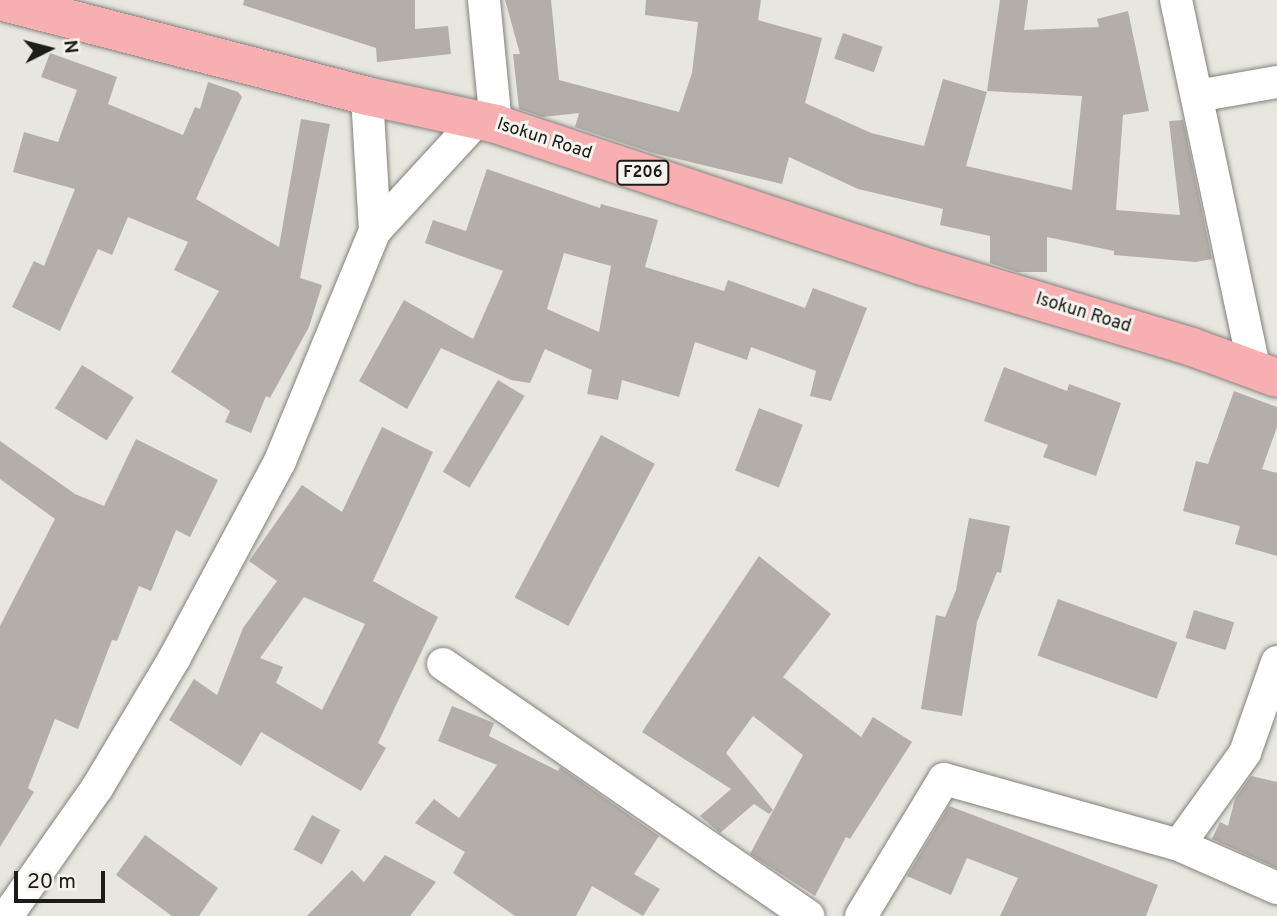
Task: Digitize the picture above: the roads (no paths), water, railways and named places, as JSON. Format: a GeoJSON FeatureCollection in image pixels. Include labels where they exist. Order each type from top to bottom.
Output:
{"type":"FeatureCollection","features":[{"type":"Feature","properties":{"kind":"main road","name":"Isokun Road"},"geometry":{"type":"LineString","coordinates":[[0,1],[367,96],[486,122],[919,265],[1192,347],[1266,376]]}},
{"type":"Feature","properties":{"kind":"street"},"geometry":{"type":"LineString","coordinates":[[7,916],[97,788],[175,657],[280,461],[375,231],[486,122],[494,64],[484,0]]}},
{"type":"Feature","properties":{"kind":"street"},"geometry":{"type":"LineString","coordinates":[[1181,1],[1197,96],[1266,376]]}},
{"type":"Feature","properties":{"kind":"street"},"geometry":{"type":"LineString","coordinates":[[1197,96],[1277,82]]}},
{"type":"Feature","properties":{"kind":"street"},"geometry":{"type":"LineString","coordinates":[[367,96],[375,231]]}},
{"type":"Feature","properties":{"kind":"street"},"geometry":{"type":"LineString","coordinates":[[1179,845],[1245,752],[1277,662]]}},
{"type":"Feature","properties":{"kind":"street"},"geometry":{"type":"LineString","coordinates":[[443,664],[808,916]]}},
{"type":"Feature","properties":{"kind":"street"},"geometry":{"type":"LineString","coordinates":[[861,916],[944,779],[1179,845],[1277,888]]}}]}
